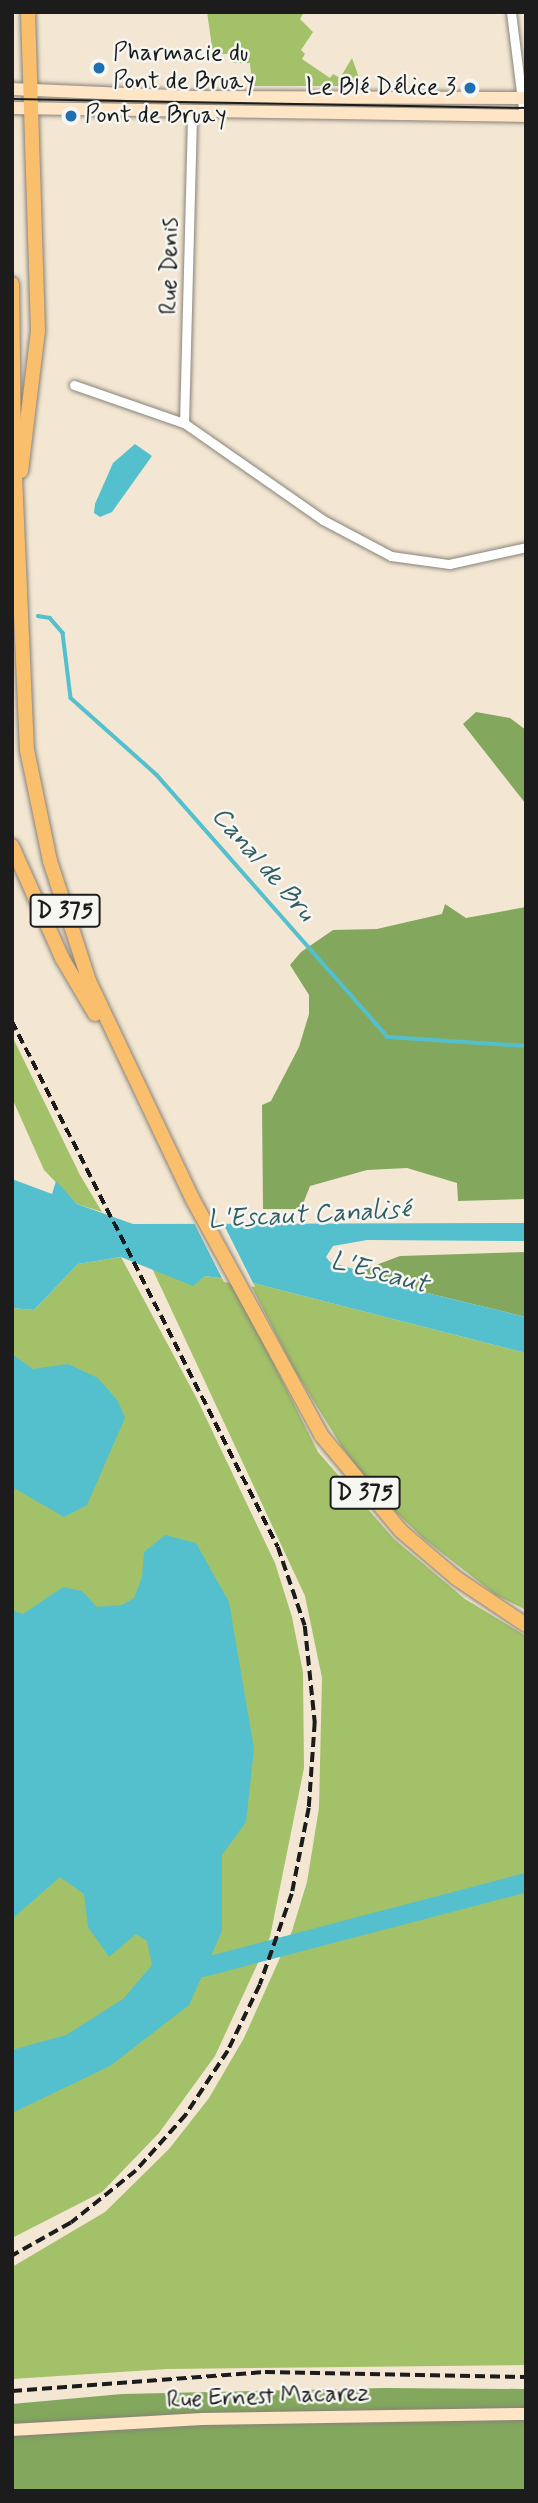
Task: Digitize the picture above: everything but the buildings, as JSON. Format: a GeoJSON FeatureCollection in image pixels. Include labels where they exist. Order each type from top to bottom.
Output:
{"type":"FeatureCollection","features":[{"type":"Feature","properties":{"kind":"main road"},"geometry":{"type":"LineString","coordinates":[[16,500],[37,356],[28,12]]}},
{"type":"Feature","properties":{"kind":"main road"},"geometry":{"type":"LineString","coordinates":[[12,89],[195,97],[524,98]]}},
{"type":"Feature","properties":{"kind":"main road"},"geometry":{"type":"LineString","coordinates":[[12,108],[525,116]]}},
{"type":"Feature","properties":{"kind":"main road","name":"D 375"},"geometry":{"type":"LineString","coordinates":[[12,284],[16,500],[27,750],[41,825],[66,915],[126,1065],[192,1198],[314,1424],[375,1504],[447,1572],[526,1625]]}},
{"type":"Feature","properties":{"kind":"main road"},"geometry":{"type":"LineString","coordinates":[[12,672],[27,750]]}},
{"type":"Feature","properties":{"kind":"main road"},"geometry":{"type":"LineString","coordinates":[[12,846],[67,968],[126,1065]]}},
{"type":"Feature","properties":{"kind":"main road","name":"Rue Ernest Macarez"},"geometry":{"type":"LineString","coordinates":[[12,2430],[202,2419],[526,2414]]}},
{"type":"Feature","properties":{"kind":"street"},"geometry":{"type":"LineString","coordinates":[[511,12],[525,116]]}},
{"type":"Feature","properties":{"kind":"street","name":"Rue Denis"},"geometry":{"type":"LineString","coordinates":[[184,424],[192,109]]}},
{"type":"Feature","properties":{"kind":"street"},"geometry":{"type":"LineString","coordinates":[[74,385],[184,424],[323,520],[391,556],[423,563],[458,564],[526,547]]}},
{"type":"Feature","properties":{"kind":"green space"},"geometry":{"type":"Polygon","coordinates":[[[207,12],[304,12],[300,19],[313,32],[301,50],[305,54],[302,59],[330,78],[333,74],[340,78],[352,58],[362,86],[252,86],[250,63],[233,63],[232,54],[213,54],[207,12]]]}},
{"type":"Feature","properties":{"kind":"green space"},"geometry":{"type":"Polygon","coordinates":[[[476,712],[510,718],[526,730],[526,804],[463,724],[476,712]]]}},
{"type":"Feature","properties":{"kind":"green space"},"geometry":{"type":"Polygon","coordinates":[[[445,904],[466,918],[526,907],[526,1199],[458,1201],[457,1183],[407,1168],[367,1170],[310,1186],[301,1209],[263,1209],[262,1105],[271,1101],[299,1047],[309,1014],[309,995],[290,965],[301,952],[333,930],[377,929],[442,914],[445,904]]]}},
{"type":"Feature","properties":{"kind":"green space"},"geometry":{"type":"Polygon","coordinates":[[[12,1036],[80,1175],[102,1212],[77,1204],[44,1170],[12,1098],[12,1036]]]}},
{"type":"Feature","properties":{"kind":"green space"},"geometry":{"type":"Polygon","coordinates":[[[526,1252],[526,1317],[361,1277],[360,1271],[400,1256],[526,1252]]]}},
{"type":"Feature","properties":{"kind":"green space"},"geometry":{"type":"Polygon","coordinates":[[[121,1257],[197,1399],[275,1563],[292,1617],[303,1672],[304,1768],[270,1937],[215,2056],[159,2133],[102,2192],[12,2238],[12,1308],[34,1310],[78,1264],[121,1257]]]}},
{"type":"Feature","properties":{"kind":"green space"},"geometry":{"type":"Polygon","coordinates":[[[151,1266],[193,1285],[205,1276],[232,1280],[318,1452],[394,1539],[465,1599],[526,1636],[526,2365],[167,2369],[12,2379],[12,2267],[105,2212],[169,2149],[209,2098],[244,2038],[292,1931],[307,1882],[319,1808],[322,1678],[305,1596],[151,1266]]]}},
{"type":"Feature","properties":{"kind":"green space"},"geometry":{"type":"Polygon","coordinates":[[[249,1282],[526,1353],[526,1610],[496,1595],[424,1539],[380,1497],[342,1447],[295,1371],[249,1282]]]}},
{"type":"Feature","properties":{"kind":"green space"},"geometry":{"type":"Polygon","coordinates":[[[385,2388],[526,2389],[526,2491],[12,2491],[12,2404],[122,2394],[385,2388]]]}},
{"type":"Feature","properties":{"kind":"water"},"geometry":{"type":"Polygon","coordinates":[[[135,444],[152,456],[112,512],[100,517],[94,513],[95,504],[113,463],[135,444]]]}},
{"type":"Feature","properties":{"kind":"water"},"geometry":{"type":"Polygon","coordinates":[[[12,1179],[52,1194],[56,1181],[77,1204],[133,1224],[526,1223],[526,1241],[367,1240],[333,1246],[326,1257],[330,1262],[360,1271],[361,1277],[526,1317],[526,1353],[249,1282],[205,1276],[193,1286],[121,1257],[78,1264],[34,1310],[12,1308],[12,1179]]]}},
{"type":"Feature","properties":{"kind":"water"},"geometry":{"type":"Polygon","coordinates":[[[12,1354],[33,1369],[68,1364],[98,1378],[118,1401],[125,1418],[87,1505],[64,1517],[12,1487],[12,1354]]]}},
{"type":"Feature","properties":{"kind":"water"},"geometry":{"type":"Polygon","coordinates":[[[165,1535],[196,1543],[229,1602],[254,1749],[246,1822],[222,1855],[222,1931],[189,2005],[110,2066],[12,2113],[12,2050],[66,2035],[123,1999],[152,1965],[147,1941],[136,1934],[109,1957],[88,1927],[84,1894],[60,1877],[12,1919],[12,1610],[23,1614],[63,1587],[82,1591],[97,1607],[122,1605],[134,1598],[142,1577],[144,1552],[165,1535]]]}},
{"type":"Feature","properties":{"kind":"pier"},"geometry":{"type":"Polygon","coordinates":[[[192,1219],[221,1219],[255,1287],[224,1282],[192,1219]]]}},
{"type":"Feature","properties":{"kind":"waterway","name":"Canal de Bru"},"geometry":{"type":"LineString","coordinates":[[38,616],[50,618],[63,633],[71,698],[157,775],[388,1037],[526,1046]]}},
{"type":"Feature","properties":{"kind":"waterway"},"geometry":{"type":"LineString","coordinates":[[202,1967],[526,1882]]}},
{"type":"Feature","properties":{"kind":"tram line"},"geometry":{"type":"LineString","coordinates":[[12,99],[526,108]]}},
{"type":"Feature","properties":{"kind":"railway"},"geometry":{"type":"LineString","coordinates":[[12,1021],[278,1547],[305,1626],[315,1722],[309,1808],[292,1894],[260,1985],[228,2051],[186,2115],[136,2171],[71,2223],[12,2256]]}},
{"type":"Feature","properties":{"kind":"railway"},"geometry":{"type":"LineString","coordinates":[[12,2391],[265,2372],[526,2377]]}},
{"type":"Feature","properties":{"kind":"place","name":"Pharmacie du Pont de Bruay"},"geometry":{"type":"Point","coordinates":[99,68]}},
{"type":"Feature","properties":{"kind":"place","name":"Le Blé Délice 3"},"geometry":{"type":"Point","coordinates":[470,88]}},
{"type":"Feature","properties":{"kind":"place","name":"Pont de Bruay"},"geometry":{"type":"Point","coordinates":[71,116]}},
{"type":"Feature","properties":{"kind":"water label","name":"L'Escaut Canalisé"},"geometry":{"type":"Point","coordinates":[309,1216]}},
{"type":"Feature","properties":{"kind":"water label","name":"L'Escaut"},"geometry":{"type":"Point","coordinates":[379,1274]}}]}
